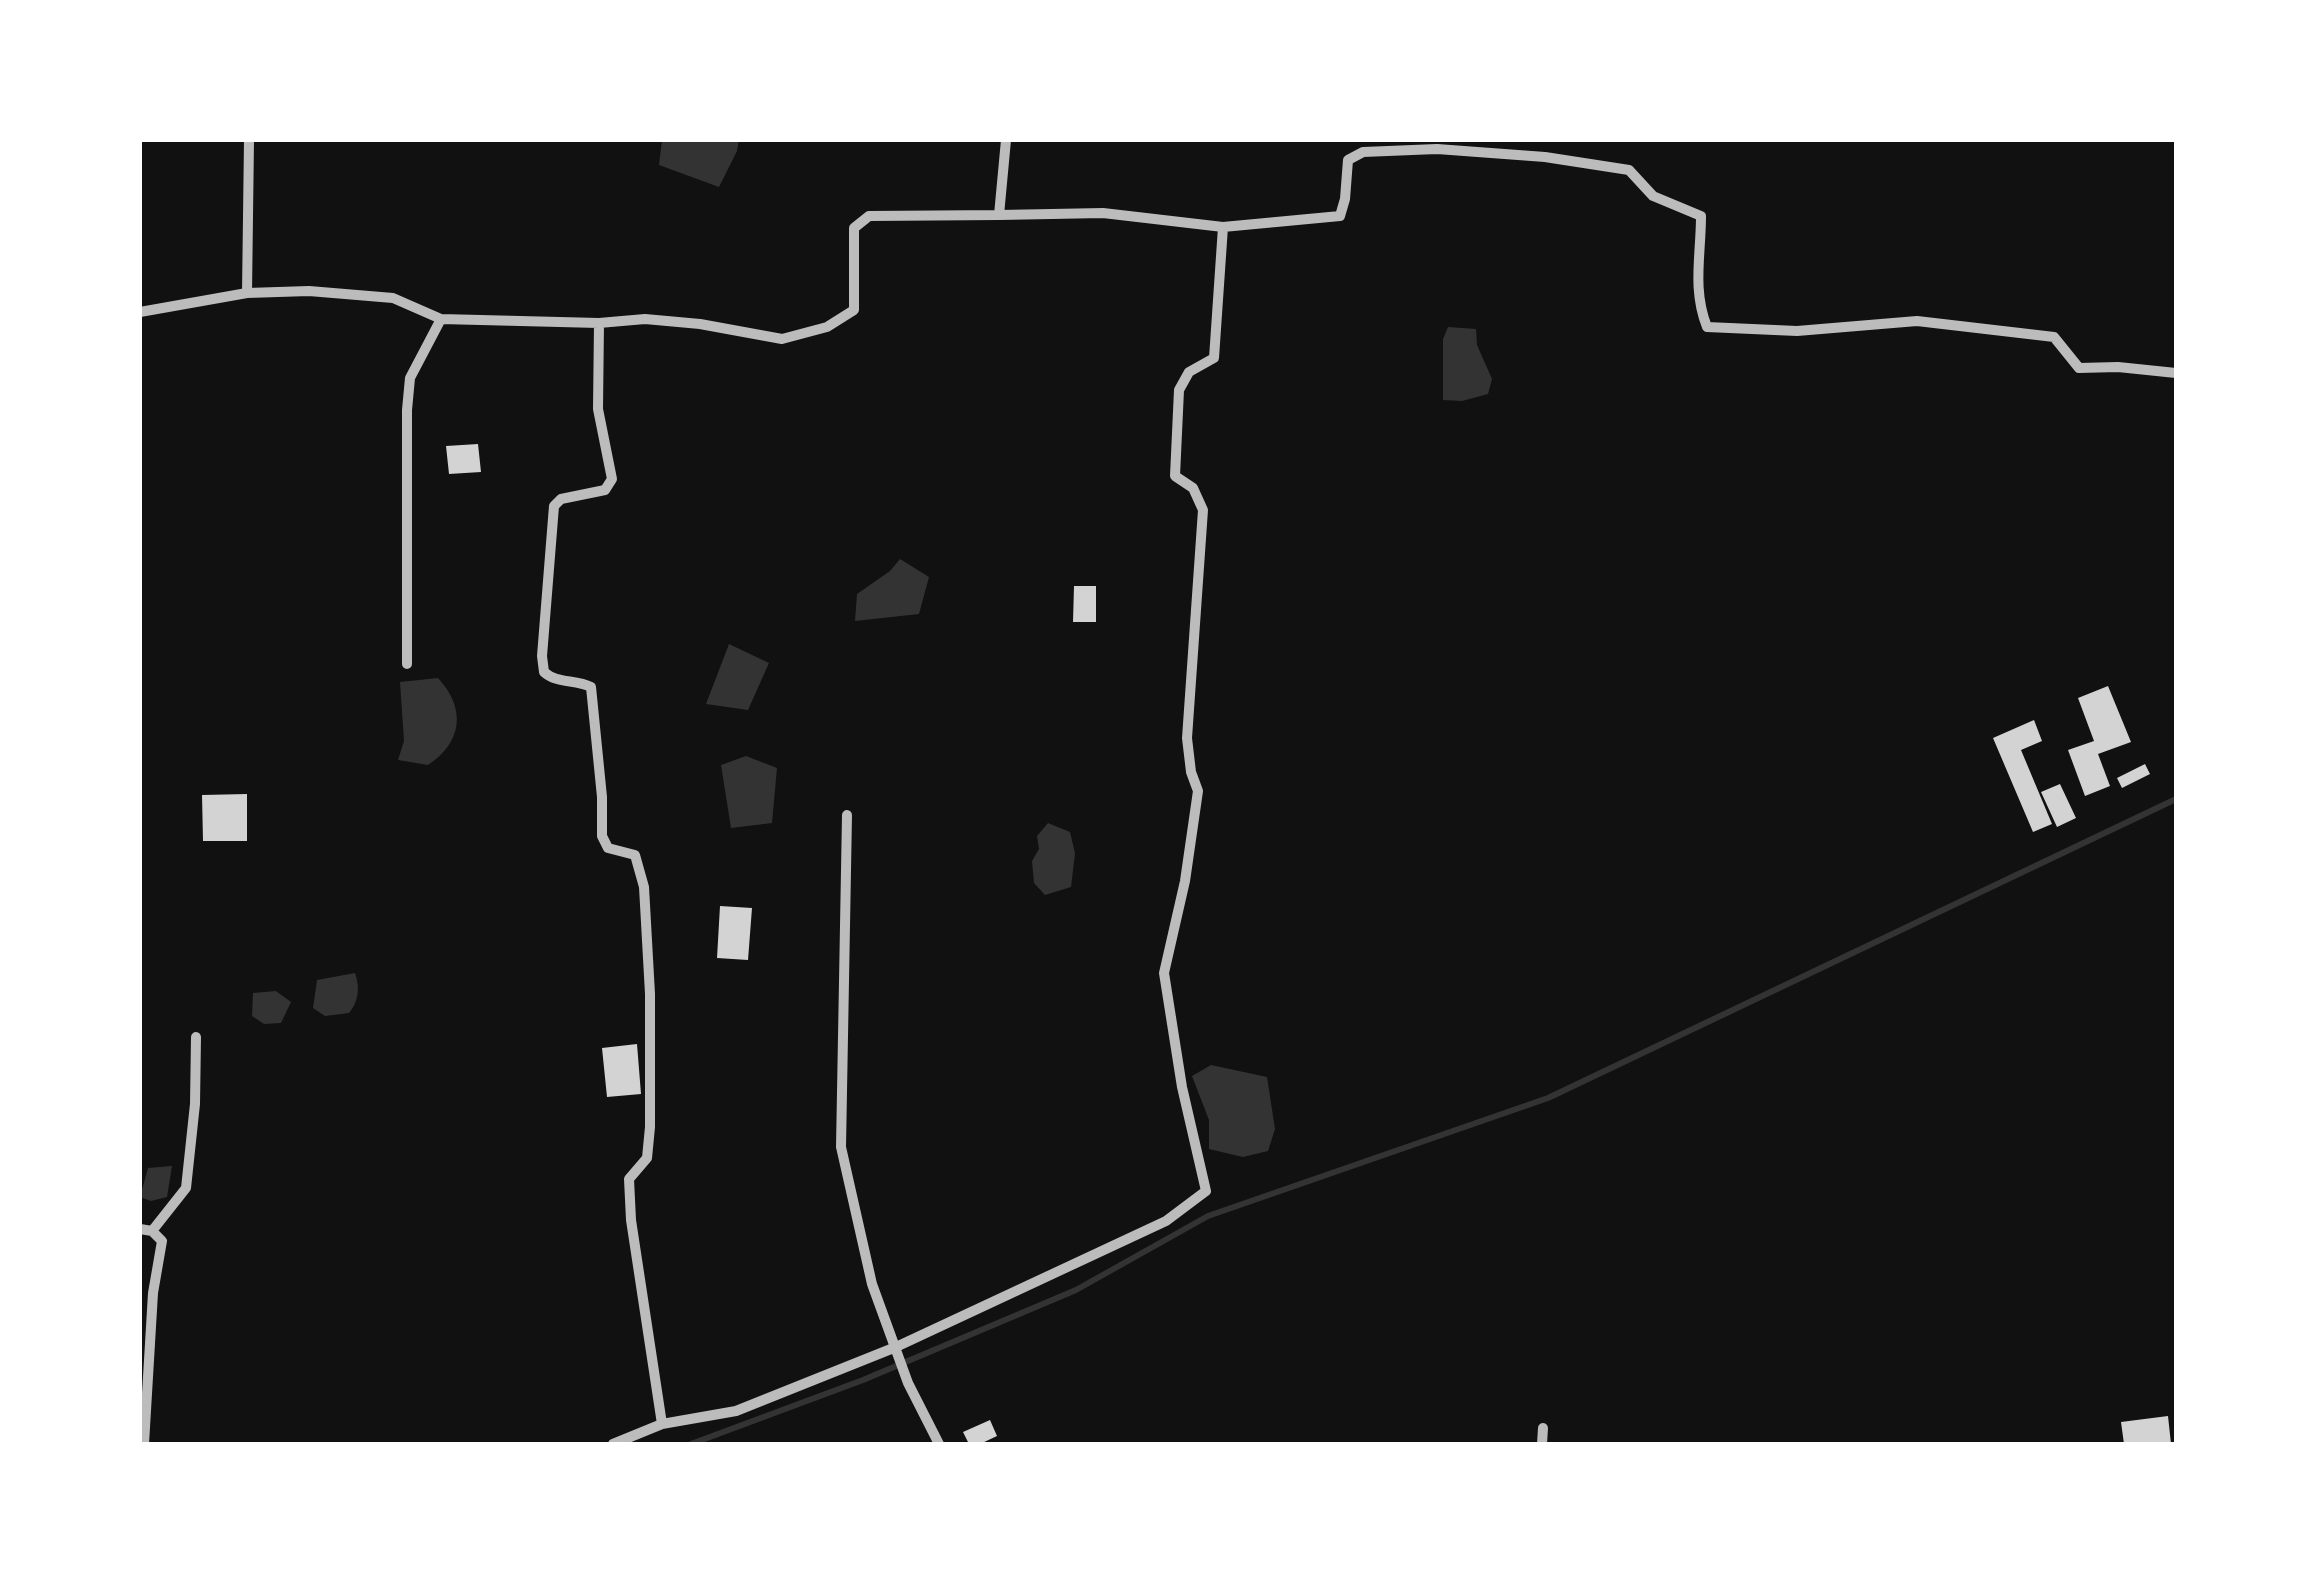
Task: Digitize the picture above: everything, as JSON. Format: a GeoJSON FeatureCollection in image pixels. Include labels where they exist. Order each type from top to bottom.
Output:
{"type":"FeatureCollection","features":[{"type":"Feature","properties":{"kind":"street"},"geometry":{"type":"LineString","coordinates":[[247,293],[249,140]]}},
{"type":"Feature","properties":{"kind":"street"},"geometry":{"type":"LineString","coordinates":[[999,215],[1006,140]]}},
{"type":"Feature","properties":{"kind":"street"},"geometry":{"type":"LineString","coordinates":[[140,312],[247,293],[308,291],[393,298],[441,319],[599,323],[644,319],[700,324],[782,339],[827,327],[854,310],[854,228],[870,216],[1103,213],[1223,227],[1340,216],[1348,160],[1362,152],[1436,150],[1545,158],[1629,170],[1653,196],[1701,216],[1696,277],[1700,310],[1707,327],[1797,331],[1917,321],[2054,336],[2080,368],[2176,373]]}},
{"type":"Feature","properties":{"kind":"street"},"geometry":{"type":"LineString","coordinates":[[613,1444],[662,1424],[736,1411],[897,1351],[1166,1222],[1206,1191],[1182,1088],[1164,973],[1185,881],[1198,791],[1187,738],[1203,510],[1192,488],[1176,476],[1179,390],[1189,372],[1214,358],[1223,227]]}},
{"type":"Feature","properties":{"kind":"street"},"geometry":{"type":"LineString","coordinates":[[407,664],[410,378],[441,319]]}},
{"type":"Feature","properties":{"kind":"street"},"geometry":{"type":"LineString","coordinates":[[599,323],[598,409],[612,479],[605,490],[561,499],[554,506],[542,656],[544,672],[552,679],[592,687],[602,836],[608,848],[635,855],[644,886],[650,994],[650,1126],[648,1158],[630,1178],[630,1220],[662,1424]]}},
{"type":"Feature","properties":{"kind":"street"},"geometry":{"type":"LineString","coordinates":[[847,814],[842,1146],[872,1284],[904,1370],[939,1444]]}},
{"type":"Feature","properties":{"kind":"street"},"geometry":{"type":"LineString","coordinates":[[144,1444],[154,1294],[162,1240],[146,1230],[186,1188],[195,1104],[196,1037]]}},
{"type":"Feature","properties":{"kind":"street"},"geometry":{"type":"LineString","coordinates":[[1542,1444],[1543,1428]]}},
{"type":"Feature","properties":{"kind":"shaded area"},"geometry":{"type":"Polygon","coordinates":[[[662,140],[739,140],[719,187],[659,165],[662,140]]]}},
{"type":"Feature","properties":{"kind":"shaded area"},"geometry":{"type":"Polygon","coordinates":[[[1448,327],[1476,329],[1477,345],[1492,379],[1488,394],[1462,401],[1443,400],[1443,339],[1448,327]]]}},
{"type":"Feature","properties":{"kind":"shaded area"},"geometry":{"type":"Polygon","coordinates":[[[900,559],[929,577],[919,614],[855,621],[857,594],[900,559]]]}},
{"type":"Feature","properties":{"kind":"shaded area"},"geometry":{"type":"Polygon","coordinates":[[[729,644],[769,663],[748,710],[706,704],[729,644]]]}},
{"type":"Feature","properties":{"kind":"shaded area"},"geometry":{"type":"Polygon","coordinates":[[[438,678],[453,701],[457,724],[454,735],[440,756],[428,765],[398,760],[404,741],[400,682],[438,678]]]}},
{"type":"Feature","properties":{"kind":"shaded area"},"geometry":{"type":"Polygon","coordinates":[[[746,756],[777,768],[772,823],[731,828],[721,765],[746,756]]]}},
{"type":"Feature","properties":{"kind":"shaded area"},"geometry":{"type":"Polygon","coordinates":[[[1048,823],[1070,832],[1075,853],[1071,887],[1045,895],[1034,883],[1032,861],[1039,849],[1037,836],[1048,823]]]}},
{"type":"Feature","properties":{"kind":"shaded area"},"geometry":{"type":"Polygon","coordinates":[[[355,973],[358,994],[349,1013],[325,1016],[313,1008],[317,980],[355,973]]]}},
{"type":"Feature","properties":{"kind":"shaded area"},"geometry":{"type":"Polygon","coordinates":[[[276,991],[291,1002],[281,1023],[264,1024],[252,1016],[253,993],[276,991]]]}},
{"type":"Feature","properties":{"kind":"shaded area"},"geometry":{"type":"Polygon","coordinates":[[[1211,1065],[1267,1077],[1275,1129],[1268,1151],[1243,1157],[1209,1149],[1209,1120],[1192,1076],[1211,1065]]]}},
{"type":"Feature","properties":{"kind":"shaded area"},"geometry":{"type":"Polygon","coordinates":[[[172,1166],[167,1197],[151,1201],[140,1197],[148,1168],[172,1166]]]}},
{"type":"Feature","properties":{"kind":"building"},"geometry":{"type":"Polygon","coordinates":[[[478,444],[481,472],[449,474],[446,446],[478,444]]]}},
{"type":"Feature","properties":{"kind":"building"},"geometry":{"type":"Polygon","coordinates":[[[1074,586],[1096,586],[1096,622],[1073,622],[1074,586]]]}},
{"type":"Feature","properties":{"kind":"building"},"geometry":{"type":"Polygon","coordinates":[[[2108,686],[2131,742],[2098,754],[2110,786],[2085,796],[2068,750],[2094,741],[2078,698],[2108,686]]]}},
{"type":"Feature","properties":{"kind":"building"},"geometry":{"type":"Polygon","coordinates":[[[2034,720],[2042,741],[2021,750],[2052,824],[2033,832],[1993,738],[2034,720]]]}},
{"type":"Feature","properties":{"kind":"building"},"geometry":{"type":"Polygon","coordinates":[[[2145,764],[2150,774],[2122,788],[2117,778],[2145,764]]]}},
{"type":"Feature","properties":{"kind":"building"},"geometry":{"type":"Polygon","coordinates":[[[2060,784],[2076,818],[2057,827],[2041,792],[2060,784]]]}},
{"type":"Feature","properties":{"kind":"building"},"geometry":{"type":"Polygon","coordinates":[[[247,794],[247,841],[203,841],[202,795],[247,794]]]}},
{"type":"Feature","properties":{"kind":"building"},"geometry":{"type":"Polygon","coordinates":[[[720,906],[752,908],[748,960],[717,958],[720,906]]]}},
{"type":"Feature","properties":{"kind":"building"},"geometry":{"type":"Polygon","coordinates":[[[637,1044],[641,1094],[607,1097],[602,1048],[637,1044]]]}},
{"type":"Feature","properties":{"kind":"building"},"geometry":{"type":"Polygon","coordinates":[[[2168,1416],[2171,1444],[2124,1444],[2121,1422],[2168,1416]]]}},
{"type":"Feature","properties":{"kind":"building"},"geometry":{"type":"Polygon","coordinates":[[[990,1420],[997,1436],[980,1444],[969,1444],[963,1432],[990,1420]]]}},
{"type":"Feature","properties":{"kind":"waterway"},"geometry":{"type":"LineString","coordinates":[[691,1444],[863,1380],[1076,1290],[1208,1216],[1548,1098],[2176,799]]}}]}
